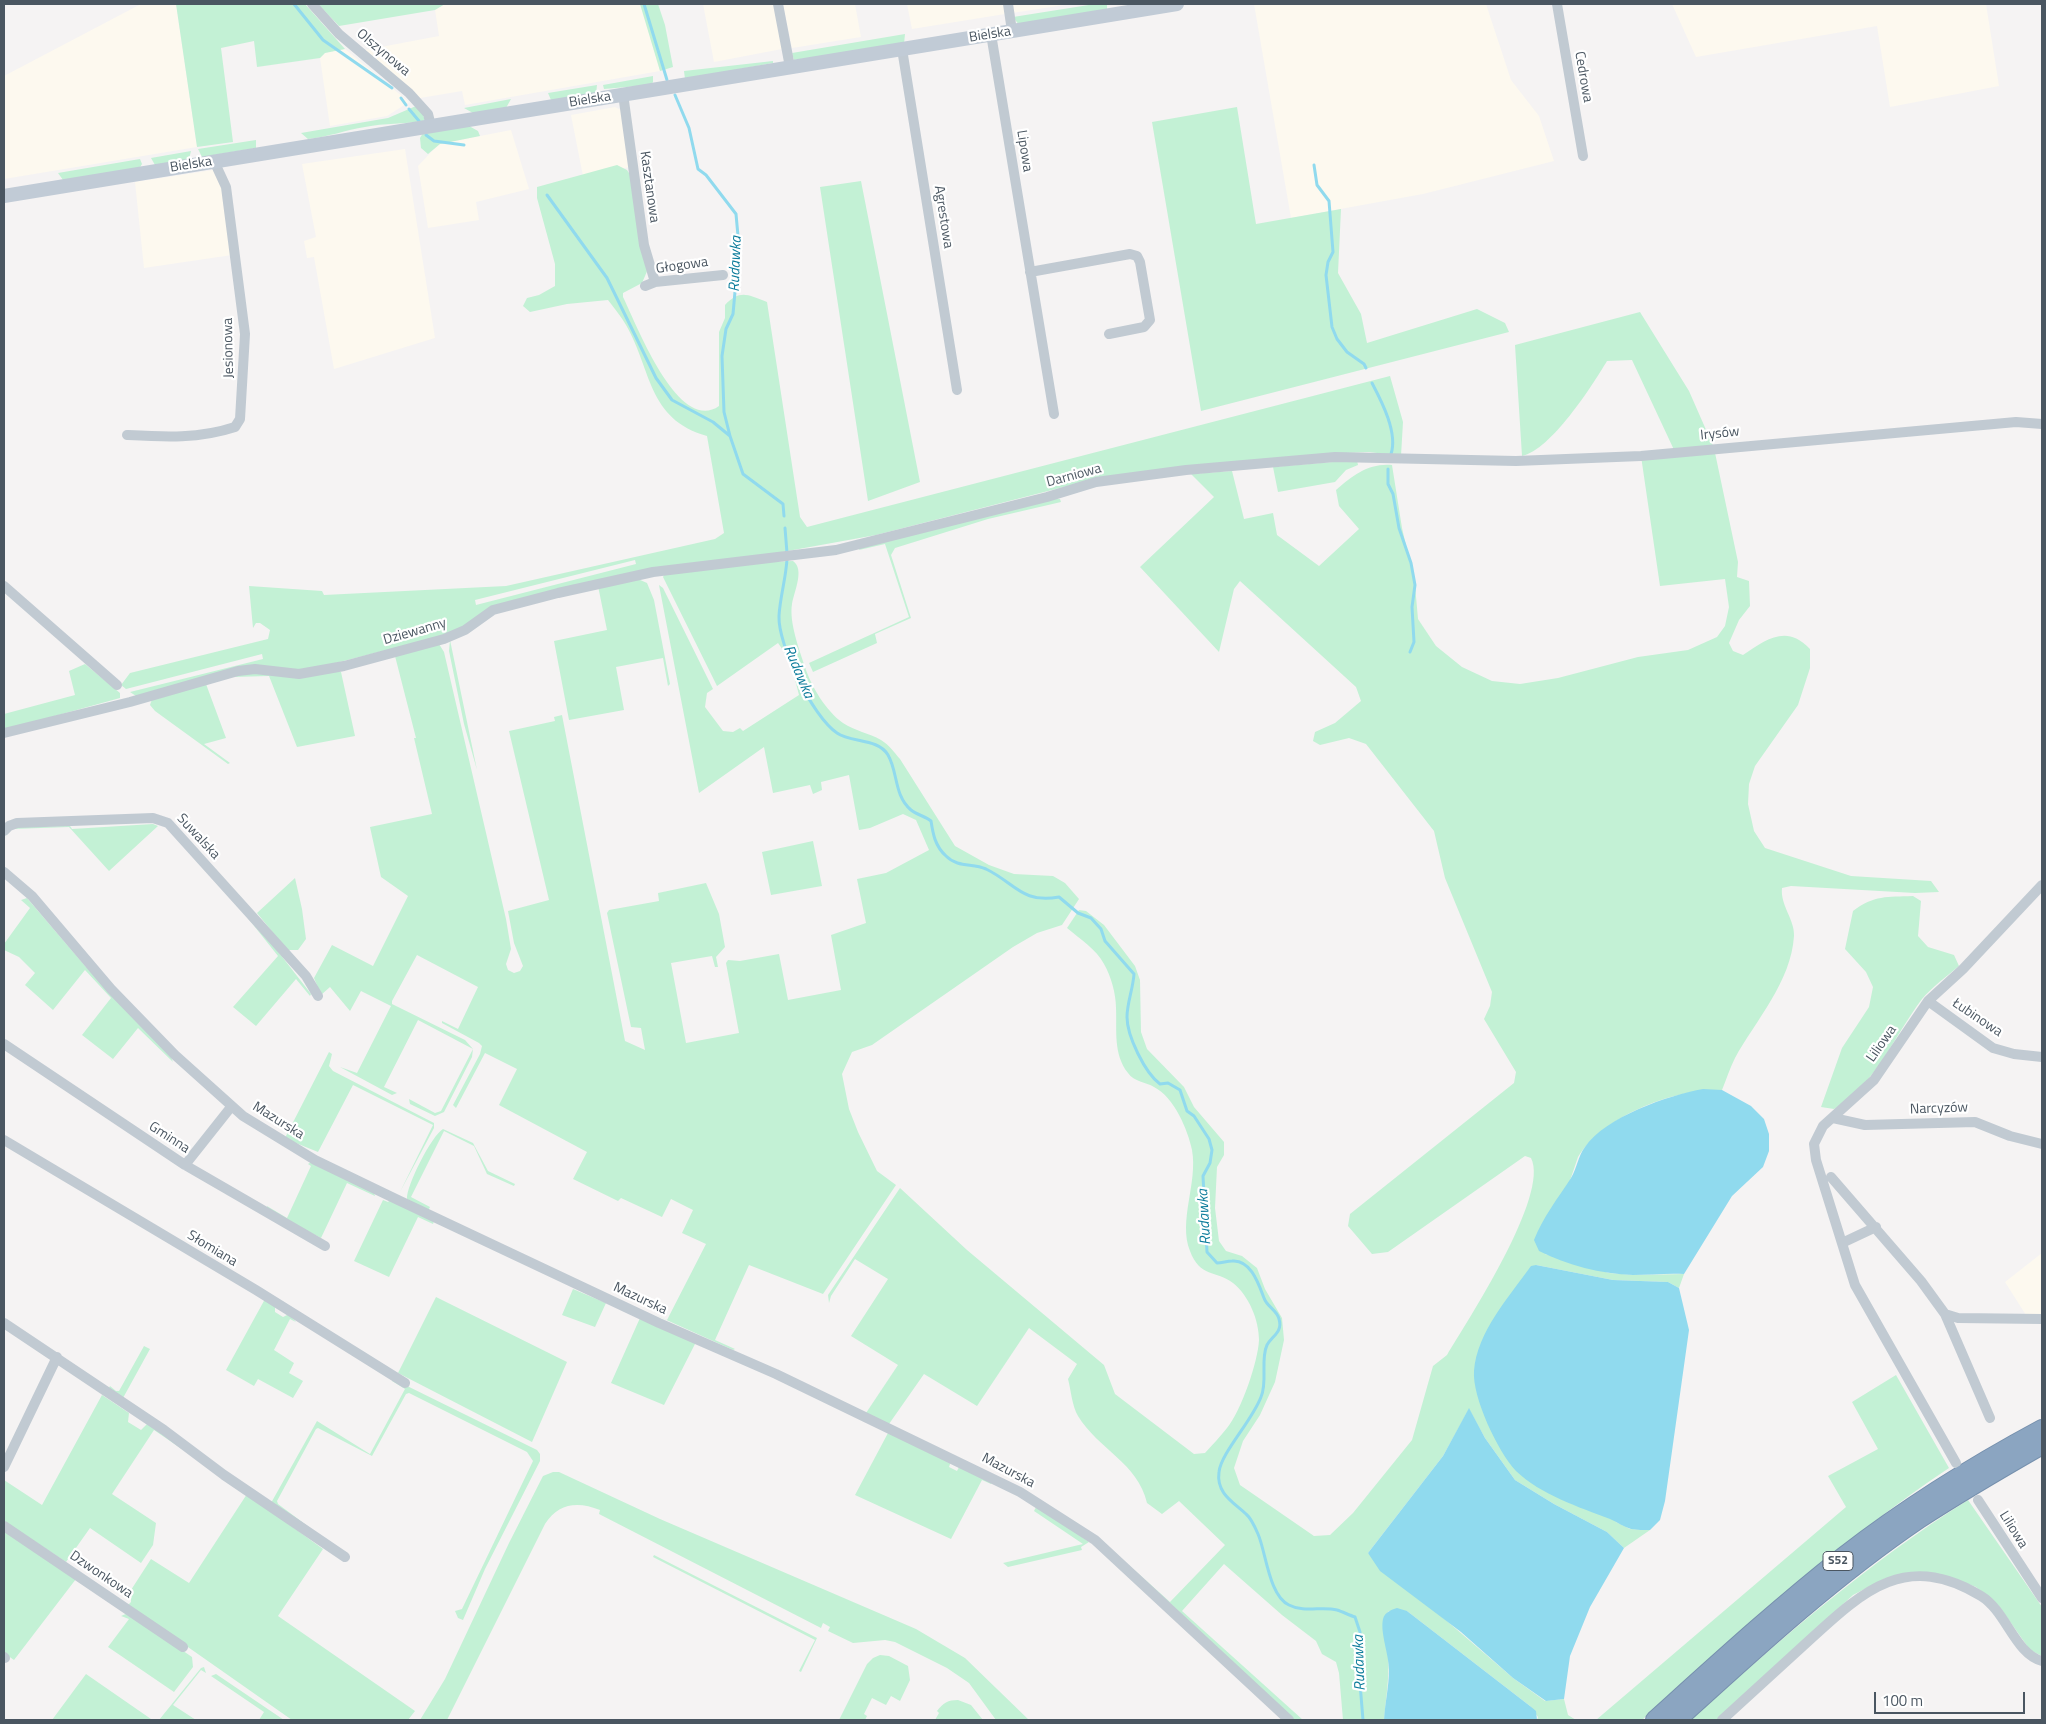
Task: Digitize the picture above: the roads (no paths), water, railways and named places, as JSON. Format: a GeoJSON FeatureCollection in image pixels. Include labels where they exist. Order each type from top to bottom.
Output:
{"type":"FeatureCollection","features":[{"type":"Feature","properties":{"kind":"highway","name":"S52"},"geometry":{"type":"LineString","coordinates":[[1655,1720],[1780,1609],[1845,1556],[1909,1509],[1982,1461],[2042,1429]]}},
{"type":"Feature","properties":{"kind":"highway","name":"S52"},"geometry":{"type":"LineString","coordinates":[[1677,1720],[1789,1620],[1854,1567],[1918,1520],[1990,1474],[2042,1445]]}},
{"type":"Feature","properties":{"kind":"main road","name":"Bielska"},"geometry":{"type":"LineString","coordinates":[[4,196],[1177,4]]}},
{"type":"Feature","properties":{"kind":"street","name":"Olszynowa"},"geometry":{"type":"LineString","coordinates":[[312,4],[339,34],[409,93],[428,114],[431,126]]}},
{"type":"Feature","properties":{"kind":"street"},"geometry":{"type":"LineString","coordinates":[[778,4],[790,67]]}},
{"type":"Feature","properties":{"kind":"street"},"geometry":{"type":"LineString","coordinates":[[1008,4],[1012,31]]}},
{"type":"Feature","properties":{"kind":"street","name":"Cedrowa"},"geometry":{"type":"LineString","coordinates":[[1557,4],[1583,156]]}},
{"type":"Feature","properties":{"kind":"street","name":"Lipowa"},"geometry":{"type":"LineString","coordinates":[[991,34],[1054,414]]}},
{"type":"Feature","properties":{"kind":"street","name":"Agrestowa"},"geometry":{"type":"LineString","coordinates":[[902,49],[957,390]]}},
{"type":"Feature","properties":{"kind":"street","name":"Kasztanowa"},"geometry":{"type":"LineString","coordinates":[[623,94],[650,284]]}},
{"type":"Feature","properties":{"kind":"street","name":"Jesionowa"},"geometry":{"type":"LineString","coordinates":[[127,435],[176,438],[218,433],[235,427],[240,420],[245,334],[226,187],[214,161]]}},
{"type":"Feature","properties":{"kind":"street"},"geometry":{"type":"LineString","coordinates":[[1030,272],[1130,254],[1137,256],[1140,262],[1150,320],[1144,327],[1109,334]]}},
{"type":"Feature","properties":{"kind":"street","name":"Głogowa"},"geometry":{"type":"LineString","coordinates":[[650,284],[723,275]]}},
{"type":"Feature","properties":{"kind":"street","name":"Irysów"},"geometry":{"type":"LineString","coordinates":[[1368,459],[1516,461],[1641,456],[2007,423],[2042,424]]}},
{"type":"Feature","properties":{"kind":"street","name":"Darniowa"},"geometry":{"type":"LineString","coordinates":[[792,556],[823,553],[881,540],[1047,497],[1096,482],[1186,470],[1335,457],[1368,459]]}},
{"type":"Feature","properties":{"kind":"street","name":"Dziewanny"},"geometry":{"type":"LineString","coordinates":[[4,733],[130,702],[246,669],[300,674],[344,666],[452,636],[494,610],[605,582],[653,572],[777,556],[792,556]]}},
{"type":"Feature","properties":{"kind":"street"},"geometry":{"type":"LineString","coordinates":[[4,586],[117,685]]}},
{"type":"Feature","properties":{"kind":"street","name":"Suwalska"},"geometry":{"type":"LineString","coordinates":[[4,831],[9,826],[17,823],[162,819],[173,827],[306,976],[318,996]]}},
{"type":"Feature","properties":{"kind":"street","name":"Mazurska"},"geometry":{"type":"LineString","coordinates":[[4,872],[32,896],[111,989],[175,1056],[231,1107],[315,1160],[651,1319],[776,1374],[1020,1492],[1095,1540],[1290,1720]]}},
{"type":"Feature","properties":{"kind":"street","name":"Liliowa"},"geometry":{"type":"LineString","coordinates":[[1956,1463],[1855,1285],[1814,1153],[1817,1136],[1824,1126],[1874,1080],[1928,1001],[1963,969],[2042,885]]}},
{"type":"Feature","properties":{"kind":"street","name":"Łubinowa"},"geometry":{"type":"LineString","coordinates":[[1928,1001],[1993,1048],[2014,1054],[2042,1057]]}},
{"type":"Feature","properties":{"kind":"street","name":"Gminna"},"geometry":{"type":"LineString","coordinates":[[4,1044],[186,1165],[325,1246]]}},
{"type":"Feature","properties":{"kind":"street"},"geometry":{"type":"LineString","coordinates":[[186,1165],[231,1107]]}},
{"type":"Feature","properties":{"kind":"street","name":"Narcyzów"},"geometry":{"type":"LineString","coordinates":[[1833,1118],[1865,1125],[1975,1122],[2010,1136],[2042,1144]]}},
{"type":"Feature","properties":{"kind":"street","name":"Słomiana"},"geometry":{"type":"LineString","coordinates":[[4,1140],[256,1290],[405,1383]]}},
{"type":"Feature","properties":{"kind":"street"},"geometry":{"type":"LineString","coordinates":[[1831,1178],[1921,1280],[1944,1314],[1990,1418]]}},
{"type":"Feature","properties":{"kind":"street"},"geometry":{"type":"LineString","coordinates":[[1842,1243],[1876,1227]]}},
{"type":"Feature","properties":{"kind":"street"},"geometry":{"type":"LineString","coordinates":[[1944,1314],[1958,1318],[2042,1319]]}},
{"type":"Feature","properties":{"kind":"street"},"geometry":{"type":"LineString","coordinates":[[4,1323],[57,1357],[344,1557]]}},
{"type":"Feature","properties":{"kind":"street"},"geometry":{"type":"LineString","coordinates":[[4,1467],[57,1357]]}},
{"type":"Feature","properties":{"kind":"street","name":"Liliowa"},"geometry":{"type":"LineString","coordinates":[[1978,1500],[2042,1598]]}},
{"type":"Feature","properties":{"kind":"street","name":"Dzwonkowa"},"geometry":{"type":"LineString","coordinates":[[4,1526],[182,1647]]}},
{"type":"Feature","properties":{"kind":"street"},"geometry":{"type":"LineString","coordinates":[[1722,1720],[1852,1601],[1877,1586],[1909,1577],[1941,1578],[1985,1598],[2002,1615],[2026,1652],[2042,1661]]}},
{"type":"Feature","properties":{"kind":"water"},"geometry":{"type":"Polygon","coordinates":[[[1703,1089],[1722,1090],[1751,1106],[1764,1119],[1769,1134],[1769,1151],[1763,1167],[1732,1196],[1684,1274],[1633,1275],[1609,1273],[1573,1264],[1539,1251],[1534,1240],[1542,1223],[1571,1178],[1585,1147],[1594,1136],[1622,1117],[1639,1109],[1673,1096],[1703,1089]]]}},
{"type":"Feature","properties":{"kind":"water"},"geometry":{"type":"Polygon","coordinates":[[[1536,1265],[1613,1280],[1668,1282],[1679,1288],[1689,1330],[1665,1501],[1660,1520],[1650,1530],[1628,1528],[1561,1500],[1537,1487],[1516,1471],[1494,1438],[1477,1395],[1474,1382],[1476,1357],[1481,1342],[1495,1315],[1531,1266],[1536,1265]]]}},
{"type":"Feature","properties":{"kind":"water"},"geometry":{"type":"Polygon","coordinates":[[[1469,1408],[1485,1438],[1515,1480],[1554,1504],[1607,1532],[1624,1548],[1590,1607],[1570,1656],[1564,1699],[1546,1701],[1513,1678],[1461,1632],[1380,1571],[1368,1553],[1443,1456],[1469,1408]]]}},
{"type":"Feature","properties":{"kind":"water"},"geometry":{"type":"Polygon","coordinates":[[[1397,1608],[1407,1611],[1530,1706],[1536,1711],[1537,1720],[1384,1720],[1389,1670],[1382,1625],[1387,1613],[1397,1608]]]}},
{"type":"Feature","properties":{"kind":"waterway"},"geometry":{"type":"LineString","coordinates":[[294,4],[323,40],[392,88]]}},
{"type":"Feature","properties":{"kind":"waterway","name":"Rudawka"},"geometry":{"type":"LineString","coordinates":[[644,4],[667,80]]}},
{"type":"Feature","properties":{"kind":"waterway","name":"Rudawka"},"geometry":{"type":"LineString","coordinates":[[675,95],[689,128],[698,169],[706,175],[736,214],[739,247],[733,314],[726,329],[722,356],[724,412],[730,436],[743,474],[783,504],[784,516]]}},
{"type":"Feature","properties":{"kind":"waterway"},"geometry":{"type":"LineString","coordinates":[[401,98],[406,105]]}},
{"type":"Feature","properties":{"kind":"waterway"},"geometry":{"type":"LineString","coordinates":[[409,109],[419,121]]}},
{"type":"Feature","properties":{"kind":"waterway"},"geometry":{"type":"LineString","coordinates":[[426,135],[434,141],[464,145]]}},
{"type":"Feature","properties":{"kind":"waterway"},"geometry":{"type":"LineString","coordinates":[[1314,165],[1317,185],[1329,201],[1333,252],[1328,262],[1326,275],[1332,327],[1337,339],[1347,352],[1364,364],[1366,368]]}},
{"type":"Feature","properties":{"kind":"waterway"},"geometry":{"type":"LineString","coordinates":[[547,195],[607,278],[656,378],[672,400],[713,422],[730,436]]}},
{"type":"Feature","properties":{"kind":"waterway"},"geometry":{"type":"LineString","coordinates":[[1372,383],[1391,427],[1393,446],[1391,454]]}},
{"type":"Feature","properties":{"kind":"waterway"},"geometry":{"type":"LineString","coordinates":[[1388,469],[1388,484],[1393,494],[1399,528],[1411,563],[1415,585],[1412,607],[1414,642],[1410,652]]}},
{"type":"Feature","properties":{"kind":"waterway","name":"Rudawka"},"geometry":{"type":"LineString","coordinates":[[785,528],[787,553]]}},
{"type":"Feature","properties":{"kind":"waterway","name":"Rudawka"},"geometry":{"type":"LineString","coordinates":[[787,559],[779,616],[780,629],[798,679],[817,712],[827,724],[843,736],[871,743],[884,750],[891,762],[902,798],[913,812],[931,821],[937,844],[942,852],[951,860],[960,864],[986,869],[1027,895],[1036,898],[1059,897],[1078,913],[1091,918],[1101,929],[1105,941],[1134,974],[1127,1017],[1133,1044],[1154,1079],[1160,1084],[1168,1083],[1180,1090],[1187,1111],[1194,1116],[1209,1139],[1212,1150],[1210,1163],[1203,1176],[1207,1252],[1217,1263],[1239,1261],[1249,1268],[1257,1280],[1265,1301],[1276,1313],[1280,1323],[1278,1331],[1267,1345],[1265,1351],[1264,1384],[1261,1397],[1221,1464],[1219,1472],[1220,1486],[1226,1496],[1253,1523],[1261,1542],[1269,1573],[1282,1600],[1289,1605],[1301,1609],[1331,1609],[1355,1617],[1360,1632],[1358,1659],[1363,1720]]}}]}
